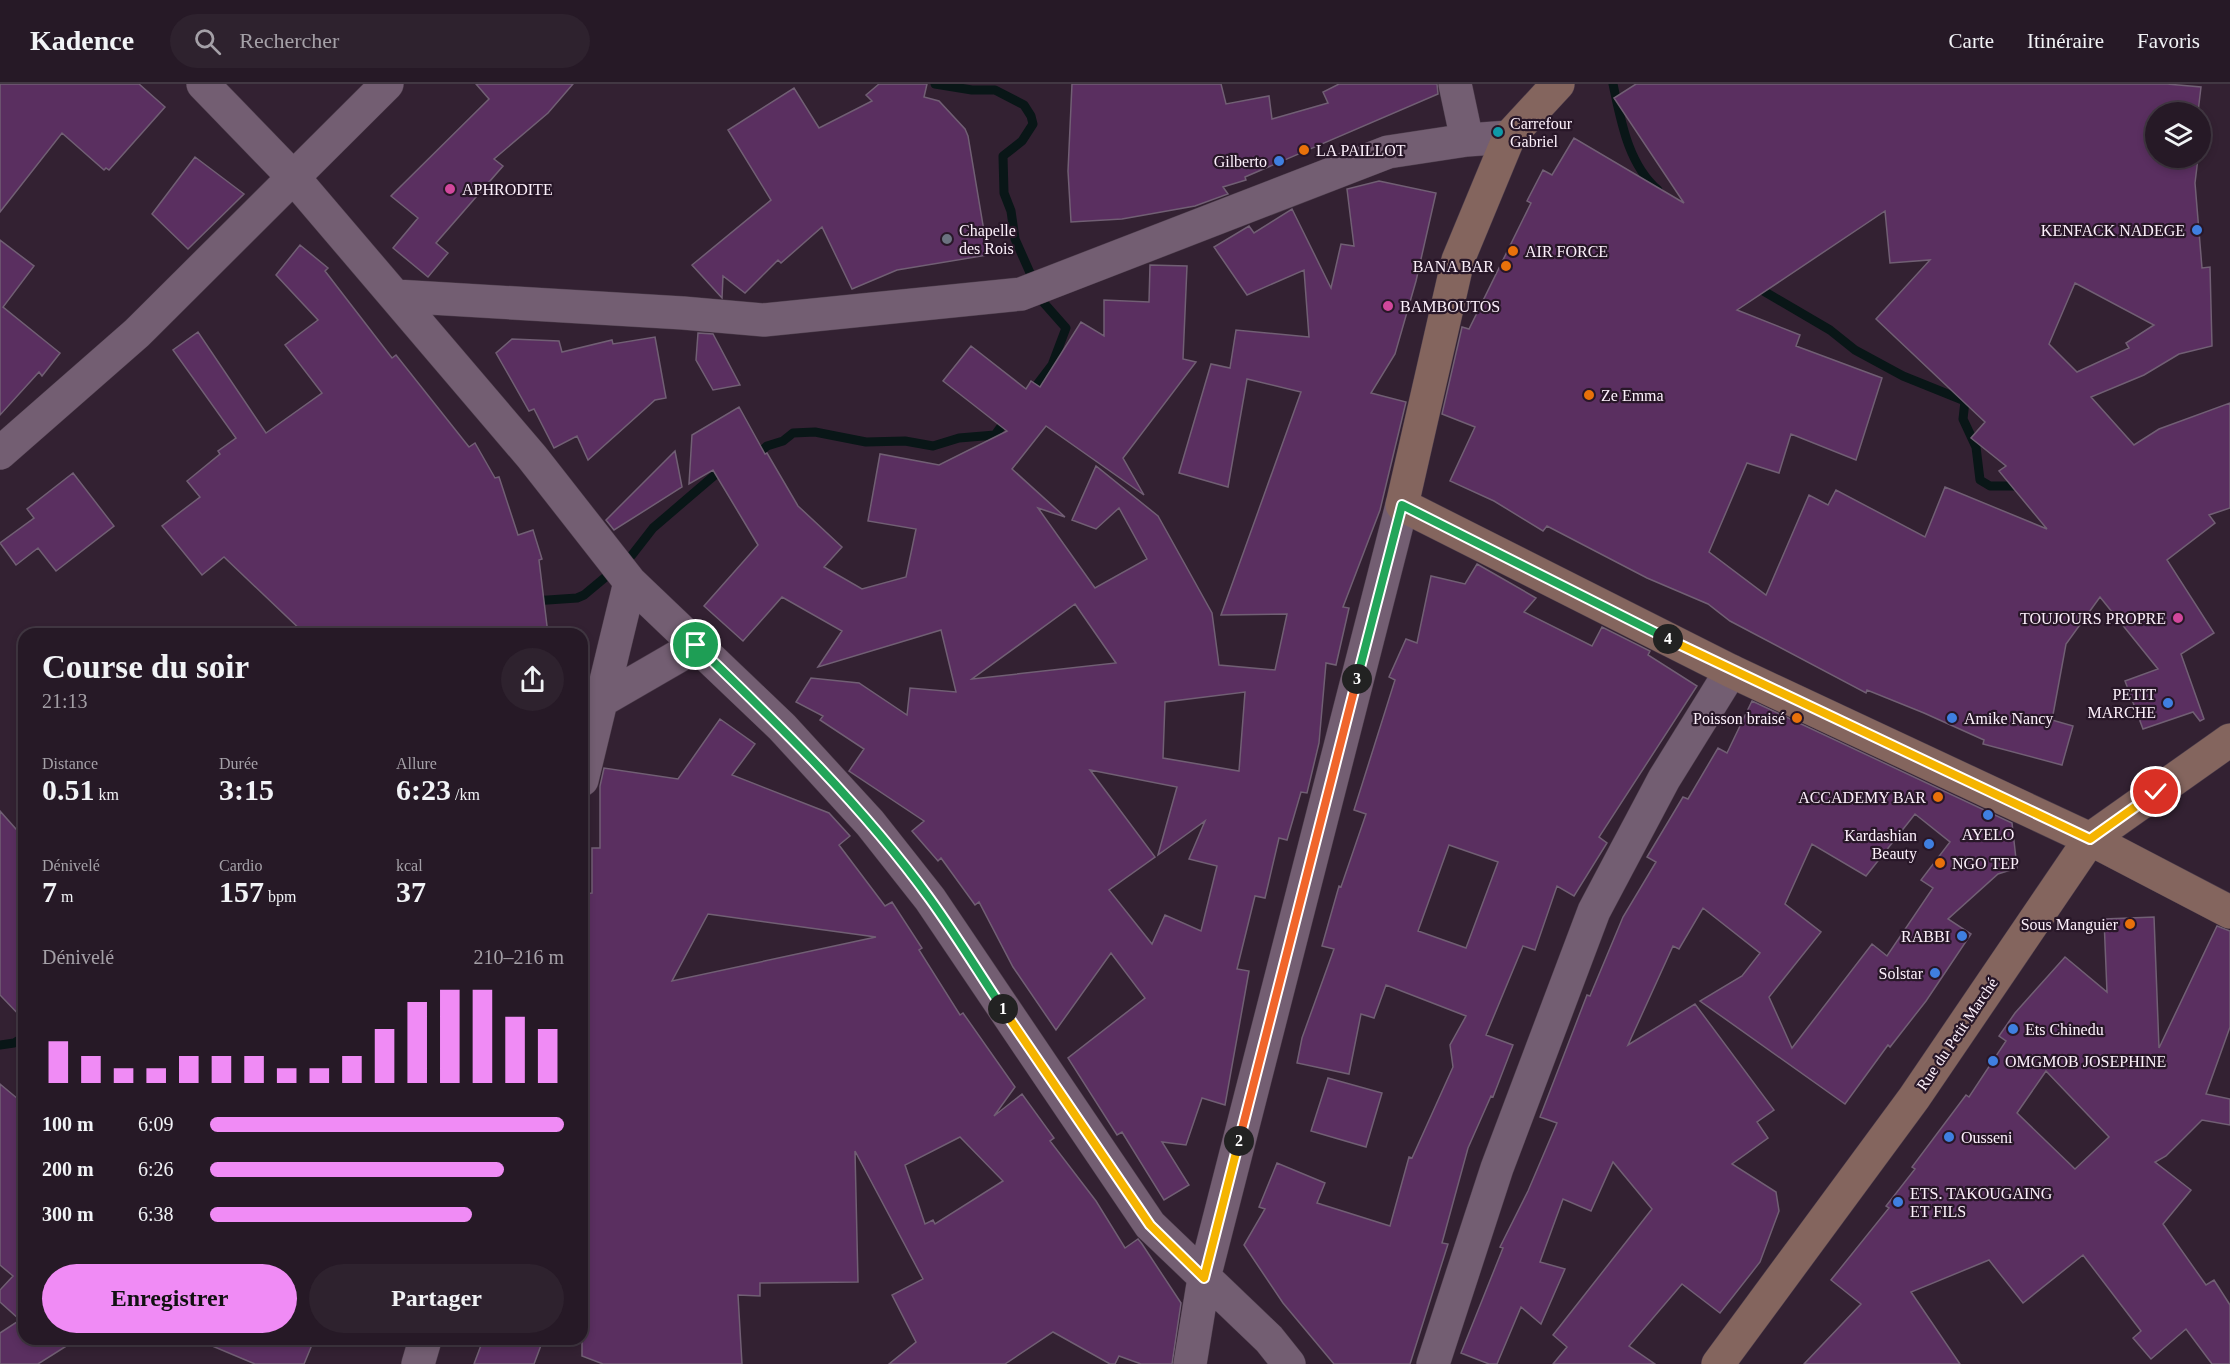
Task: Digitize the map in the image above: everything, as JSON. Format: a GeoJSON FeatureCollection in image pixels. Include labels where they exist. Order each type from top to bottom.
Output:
{"type":"FeatureCollection","features":[{"type":"Feature","properties":{"kind":"street"},"geometry":{"type":"LineString","coordinates":[[203,84],[294,178],[396,296],[532,457],[621,570],[782,727],[876,832],[930,899],[1150,1225],[1269,1339],[1289,1364]]}},
{"type":"Feature","properties":{"kind":"street"},"geometry":{"type":"LineString","coordinates":[[0,453],[137,333],[387,84]]}},
{"type":"Feature","properties":{"kind":"street"},"geometry":{"type":"LineString","coordinates":[[1455,84],[1467,140]]}},
{"type":"Feature","properties":{"kind":"street"},"geometry":{"type":"LineString","coordinates":[[1190,1364],[1204,1278],[1402,505],[1458,261],[1509,137],[1558,84]]}},
{"type":"Feature","properties":{"kind":"street"},"geometry":{"type":"LineString","coordinates":[[396,296],[764,320],[1034,288],[1388,152],[1467,140],[1509,137]]}},
{"type":"Feature","properties":{"kind":"street"},"geometry":{"type":"LineString","coordinates":[[1402,505],[1731,671],[2090,839],[2230,912]]}},
{"type":"Feature","properties":{"kind":"street"},"geometry":{"type":"LineString","coordinates":[[588,755],[601,702],[621,570]]}},
{"type":"Feature","properties":{"kind":"street"},"geometry":{"type":"LineString","coordinates":[[601,702],[696,645]]}},
{"type":"Feature","properties":{"kind":"street"},"geometry":{"type":"LineString","coordinates":[[1432,1364],[1497,1168],[1594,911],[1664,779],[1731,671]]}},
{"type":"Feature","properties":{"kind":"street","name":"Rue du Petit Marché"},"geometry":{"type":"LineString","coordinates":[[1718,1364],[1914,1098],[2090,839],[2230,740]]}},
{"type":"Feature","properties":{"kind":"street"},"geometry":{"type":"LineString","coordinates":[[418,1364],[424,1345]]}},
{"type":"Feature","properties":{"kind":"building"},"geometry":{"type":"Polygon","coordinates":[[[0,84],[139,84],[165,107],[109,170],[106,168],[104,170],[62,133],[0,212],[0,84]]]}},
{"type":"Feature","properties":{"kind":"building"},"geometry":{"type":"Polygon","coordinates":[[[476,84],[573,84],[548,113],[494,159],[503,166],[436,243],[448,253],[428,277],[393,248],[418,218],[391,196],[489,99],[476,84]]]}},
{"type":"Feature","properties":{"kind":"building"},"geometry":{"type":"Polygon","coordinates":[[[879,84],[927,84],[924,97],[939,101],[965,129],[988,255],[897,270],[852,289],[822,227],[781,263],[778,260],[745,293],[723,276],[722,298],[692,265],[771,200],[728,130],[794,88],[819,128],[872,101],[866,95],[879,84]]]}},
{"type":"Feature","properties":{"kind":"building"},"geometry":{"type":"Polygon","coordinates":[[[1072,84],[1221,84],[1226,104],[1269,96],[1272,119],[1328,103],[1323,92],[1339,84],[1437,84],[1438,94],[1245,177],[1246,180],[1223,187],[1228,194],[1195,206],[1122,219],[1071,222],[1068,171],[1072,84]]]}},
{"type":"Feature","properties":{"kind":"building"},"geometry":{"type":"Polygon","coordinates":[[[1636,84],[2167,84],[2201,87],[2199,102],[2145,102],[2145,168],[2197,168],[2195,183],[2202,268],[2210,267],[2212,346],[2179,354],[2144,375],[2091,397],[2134,445],[2159,429],[2230,403],[2230,508],[2209,515],[2215,523],[2167,560],[2214,633],[2181,654],[2204,719],[2200,721],[2193,712],[2143,729],[2125,681],[2158,669],[2100,597],[2066,644],[2052,720],[2073,726],[2062,765],[1983,744],[1984,740],[1924,713],[1867,690],[1866,693],[1730,621],[1708,604],[1647,578],[1547,526],[1543,531],[1494,501],[1450,481],[1475,427],[1442,414],[1462,327],[1469,329],[1531,203],[1527,201],[1543,170],[1552,175],[1574,138],[1684,203],[1614,98],[1636,84]],[[1885,211],[1737,310],[1800,335],[1796,346],[1882,378],[1856,460],[1791,434],[1779,473],[1747,463],[1709,552],[1766,595],[1809,495],[1828,505],[1836,490],[1925,537],[1945,487],[2047,529],[1999,471],[2006,466],[1971,438],[1985,422],[1876,319],[1930,260],[1890,263],[1885,211]],[[2075,283],[2049,344],[2077,372],[2129,348],[2126,343],[2154,325],[2075,283]]]}},
{"type":"Feature","properties":{"kind":"building"},"geometry":{"type":"Polygon","coordinates":[[[195,157],[244,194],[188,249],[152,214],[195,157]]]}},
{"type":"Feature","properties":{"kind":"building"},"geometry":{"type":"Polygon","coordinates":[[[1379,181],[1436,193],[1416,281],[1395,354],[1371,393],[1406,402],[1380,510],[1343,607],[1349,608],[1336,665],[1326,663],[1319,743],[1307,793],[1301,792],[1287,840],[1279,838],[1265,898],[1255,896],[1237,969],[1249,971],[1225,1105],[1202,1098],[1186,1145],[1162,1142],[1189,1185],[1164,1200],[1122,1132],[1117,1135],[1068,1058],[1145,998],[1111,953],[1056,1030],[1013,967],[979,902],[975,905],[941,858],[938,861],[912,831],[924,821],[849,771],[864,749],[820,720],[823,716],[796,702],[811,678],[859,683],[907,715],[910,688],[956,692],[941,630],[818,667],[842,631],[782,597],[743,641],[704,606],[758,545],[713,470],[689,484],[692,435],[739,407],[798,506],[842,547],[824,567],[862,589],[906,577],[916,529],[868,521],[880,454],[939,465],[1007,431],[943,381],[971,346],[1026,389],[1031,381],[1040,387],[1081,322],[1104,336],[1104,300],[1149,302],[1150,265],[1187,266],[1183,359],[1196,362],[1123,458],[1144,495],[1046,426],[1012,469],[1065,517],[1038,508],[1095,588],[1147,559],[1119,508],[1096,529],[1072,520],[1096,466],[1158,516],[1212,613],[1219,665],[1275,670],[1287,614],[1221,615],[1301,392],[1247,379],[1228,487],[1179,473],[1211,364],[1230,368],[1236,330],[1309,337],[1304,270],[1247,295],[1214,247],[1249,226],[1254,233],[1292,209],[1331,288],[1341,244],[1354,246],[1347,189],[1379,181]],[[1075,604],[972,679],[1116,663],[1075,604]],[[1245,692],[1165,702],[1163,758],[1239,771],[1245,692]],[[1090,770],[1155,857],[1109,890],[1152,944],[1165,915],[1201,931],[1217,866],[1189,859],[1205,821],[1158,855],[1177,787],[1090,770]]]}},
{"type":"Feature","properties":{"kind":"building"},"geometry":{"type":"Polygon","coordinates":[[[0,240],[34,266],[3,307],[60,353],[42,376],[39,372],[0,415],[0,240]]]}},
{"type":"Feature","properties":{"kind":"building"},"geometry":{"type":"Polygon","coordinates":[[[300,245],[328,268],[325,271],[392,358],[396,355],[469,447],[475,443],[495,478],[499,477],[518,535],[533,530],[542,559],[539,560],[547,628],[299,628],[224,557],[202,575],[162,526],[200,497],[187,481],[220,454],[218,451],[236,438],[173,350],[198,332],[266,433],[322,393],[285,345],[318,320],[276,275],[300,245]]]}},
{"type":"Feature","properties":{"kind":"building"},"geometry":{"type":"Polygon","coordinates":[[[698,333],[713,334],[740,385],[713,390],[696,360],[698,333]]]}},
{"type":"Feature","properties":{"kind":"building"},"geometry":{"type":"Polygon","coordinates":[[[655,337],[666,398],[655,400],[588,460],[577,436],[554,448],[534,409],[529,411],[496,353],[512,339],[559,341],[562,352],[612,340],[613,344],[655,337]]]}},
{"type":"Feature","properties":{"kind":"building"},"geometry":{"type":"Polygon","coordinates":[[[675,451],[682,487],[614,530],[606,520],[675,451]]]}},
{"type":"Feature","properties":{"kind":"building"},"geometry":{"type":"Polygon","coordinates":[[[73,473],[114,526],[56,571],[38,548],[16,565],[0,543],[34,518],[27,509],[73,473]]]}},
{"type":"Feature","properties":{"kind":"building"},"geometry":{"type":"Polygon","coordinates":[[[1477,564],[1536,598],[1524,612],[1592,646],[1602,627],[1650,651],[1648,655],[1697,686],[1599,837],[1607,843],[1574,896],[1557,886],[1535,950],[1523,946],[1486,1035],[1513,1045],[1493,1097],[1491,1096],[1468,1148],[1442,1243],[1448,1244],[1410,1364],[1334,1364],[1283,1303],[1244,1245],[1265,1209],[1259,1207],[1277,1163],[1325,1183],[1317,1203],[1390,1226],[1409,1157],[1412,1158],[1453,1067],[1450,1045],[1466,1016],[1386,985],[1374,1018],[1361,1014],[1349,1074],[1297,1063],[1302,1038],[1334,949],[1322,946],[1339,886],[1341,887],[1366,814],[1354,810],[1395,680],[1389,677],[1406,639],[1417,643],[1431,576],[1465,584],[1477,564]],[[1449,845],[1418,931],[1466,948],[1498,862],[1449,845]]]}},
{"type":"Feature","properties":{"kind":"building"},"geometry":{"type":"Polygon","coordinates":[[[1752,701],[2012,823],[2017,868],[1998,874],[1948,919],[1971,934],[1926,1001],[1890,1047],[1888,1045],[1845,1104],[1700,1001],[1742,976],[1760,953],[1703,908],[1679,949],[1673,946],[1628,1045],[1695,1004],[1774,1110],[1757,1122],[1768,1138],[1732,1164],[1776,1192],[1779,1211],[1760,1262],[1720,1313],[1682,1284],[1629,1346],[1655,1364],[1553,1364],[1567,1347],[1553,1335],[1652,1209],[1613,1162],[1591,1211],[1563,1199],[1540,1262],[1565,1269],[1541,1324],[1521,1307],[1497,1364],[1489,1364],[1461,1353],[1503,1248],[1500,1247],[1528,1191],[1557,1123],[1540,1117],[1587,995],[1590,996],[1623,917],[1656,862],[1647,857],[1683,797],[1688,799],[1718,748],[1727,753],[1752,701]],[[1915,814],[1866,876],[1812,844],[1785,904],[1821,932],[1769,997],[1792,1048],[1872,944],[1887,956],[1933,888],[1921,880],[1950,842],[1915,814]]]}},
{"type":"Feature","properties":{"kind":"building"},"geometry":{"type":"Polygon","coordinates":[[[720,719],[755,744],[732,775],[829,813],[850,836],[839,845],[885,906],[892,902],[922,948],[919,950],[960,1015],[963,1013],[1015,1087],[994,1116],[1022,1094],[1054,1138],[1050,1141],[1096,1201],[1125,1248],[1138,1239],[1181,1303],[1172,1364],[1141,1364],[1119,1356],[1115,1364],[1110,1364],[1053,1332],[1005,1364],[889,1364],[916,1342],[892,1295],[923,1279],[855,1151],[858,1282],[760,1283],[760,1296],[738,1295],[742,1364],[603,1364],[582,1356],[582,1345],[588,1345],[588,893],[592,893],[592,848],[600,848],[600,786],[604,768],[678,779],[720,719]],[[708,914],[672,981],[876,937],[708,914]],[[960,1137],[905,1165],[925,1224],[933,1220],[935,1224],[1003,1181],[960,1137]]]}},
{"type":"Feature","properties":{"kind":"building"},"geometry":{"type":"Polygon","coordinates":[[[0,811],[18,831],[18,1014],[0,995],[0,811]]]}},
{"type":"Feature","properties":{"kind":"building"},"geometry":{"type":"Polygon","coordinates":[[[2154,917],[2159,1048],[2217,926],[2230,931],[2230,1027],[2206,1094],[2230,1099],[2230,1125],[2202,1120],[2166,1156],[2155,1162],[2191,1190],[2163,1224],[2206,1285],[2214,1280],[2230,1305],[2230,1364],[2212,1364],[2186,1329],[2151,1359],[2133,1338],[2141,1331],[2083,1255],[2023,1303],[1989,1260],[1911,1292],[1960,1364],[1804,1364],[1861,1304],[1831,1280],[1889,1208],[1886,1206],[1915,1169],[1912,1167],[1966,1095],[1969,1097],[2006,1041],[1999,1036],[2015,1013],[2065,957],[2107,992],[2104,919],[2154,917]],[[2046,1071],[2017,1113],[2075,1169],[2109,1137],[2046,1071]]]}},
{"type":"Feature","properties":{"kind":"building"},"geometry":{"type":"Polygon","coordinates":[[[1328,1078],[1382,1093],[1366,1147],[1311,1131],[1328,1078]]]}},
{"type":"Feature","properties":{"kind":"building"},"geometry":{"type":"Polygon","coordinates":[[[0,1084],[18,1099],[18,1318],[0,1302],[0,1290],[13,1276],[0,1265],[0,1084]]]}},
{"type":"Feature","properties":{"kind":"building"},"geometry":{"type":"Polygon","coordinates":[[[18,1321],[18,1345],[68,1345],[38,1364],[0,1364],[0,1333],[18,1321]]]}},
{"type":"Feature","properties":{"kind":"building"},"geometry":{"type":"Polygon","coordinates":[[[210,1345],[312,1345],[304,1364],[255,1364],[210,1345]]]}},
{"type":"Feature","properties":{"kind":"building"},"geometry":{"type":"Polygon","coordinates":[[[481,1345],[541,1345],[534,1364],[474,1364],[481,1345]]]}},
{"type":"Feature","properties":{"kind":"waterway"},"geometry":{"type":"LineString","coordinates":[[935,84],[972,90],[995,90],[1024,105],[1031,116],[1033,124],[1022,141],[1003,156],[1004,193],[1011,211],[1015,239],[1043,302],[1066,328],[1052,365],[1030,394]]}},
{"type":"Feature","properties":{"kind":"waterway"},"geometry":{"type":"LineString","coordinates":[[1613,84],[1627,141],[1639,168],[1658,190]]}},
{"type":"Feature","properties":{"kind":"waterway"},"geometry":{"type":"LineString","coordinates":[[1755,286],[1830,330],[1855,350],[1903,376],[1965,401],[1963,419],[1976,447],[1980,480],[1990,486],[2022,486]]}},
{"type":"Feature","properties":{"kind":"waterway"},"geometry":{"type":"LineString","coordinates":[[755,456],[767,446],[783,441],[793,433],[815,432],[866,442],[905,441],[933,446],[959,438],[995,435],[1008,417]]}},
{"type":"Feature","properties":{"kind":"waterway"},"geometry":{"type":"LineString","coordinates":[[533,601],[577,598],[584,595],[632,555],[653,528],[716,474],[728,471]]}},
{"type":"Feature","properties":{"kind":"waterway"},"geometry":{"type":"LineString","coordinates":[[0,1045],[18,1041]]}},
{"type":"Feature","properties":{"kind":"place","name":"Carrefour Gabriel"},"geometry":{"type":"Point","coordinates":[1498,132]}},
{"type":"Feature","properties":{"kind":"place","name":"LA PAILLOT"},"geometry":{"type":"Point","coordinates":[1304,150]}},
{"type":"Feature","properties":{"kind":"place","name":"Gilberto"},"geometry":{"type":"Point","coordinates":[1279,161]}},
{"type":"Feature","properties":{"kind":"place","name":"APHRODITE"},"geometry":{"type":"Point","coordinates":[450,189]}},
{"type":"Feature","properties":{"kind":"place","name":"KENFACK NADEGE"},"geometry":{"type":"Point","coordinates":[2197,230]}},
{"type":"Feature","properties":{"kind":"place","name":"Chapelle des Rois"},"geometry":{"type":"Point","coordinates":[947,239]}},
{"type":"Feature","properties":{"kind":"place","name":"AIR FORCE"},"geometry":{"type":"Point","coordinates":[1513,251]}},
{"type":"Feature","properties":{"kind":"place","name":"BANA BAR"},"geometry":{"type":"Point","coordinates":[1506,266]}},
{"type":"Feature","properties":{"kind":"place","name":"BAMBOUTOS"},"geometry":{"type":"Point","coordinates":[1388,306]}},
{"type":"Feature","properties":{"kind":"place","name":"Ze Emma"},"geometry":{"type":"Point","coordinates":[1589,395]}},
{"type":"Feature","properties":{"kind":"place","name":"TOUJOURS PROPRE"},"geometry":{"type":"Point","coordinates":[2178,618]}},
{"type":"Feature","properties":{"kind":"place","name":"PETIT MARCHE"},"geometry":{"type":"Point","coordinates":[2168,703]}},
{"type":"Feature","properties":{"kind":"place","name":"Poisson braisé"},"geometry":{"type":"Point","coordinates":[1797,718]}},
{"type":"Feature","properties":{"kind":"place","name":"Amike Nancy"},"geometry":{"type":"Point","coordinates":[1952,718]}},
{"type":"Feature","properties":{"kind":"place","name":"ACCADEMY BAR"},"geometry":{"type":"Point","coordinates":[1938,797]}},
{"type":"Feature","properties":{"kind":"place","name":"AYELO"},"geometry":{"type":"Point","coordinates":[1988,815]}},
{"type":"Feature","properties":{"kind":"place","name":"Kardashian Beauty"},"geometry":{"type":"Point","coordinates":[1929,844]}},
{"type":"Feature","properties":{"kind":"place","name":"NGO TEP"},"geometry":{"type":"Point","coordinates":[1940,863]}},
{"type":"Feature","properties":{"kind":"place","name":"Sous Manguier"},"geometry":{"type":"Point","coordinates":[2130,924]}},
{"type":"Feature","properties":{"kind":"place","name":"RABBI"},"geometry":{"type":"Point","coordinates":[1962,936]}},
{"type":"Feature","properties":{"kind":"place","name":"Solstar"},"geometry":{"type":"Point","coordinates":[1935,973]}},
{"type":"Feature","properties":{"kind":"place","name":"Ets Chinedu"},"geometry":{"type":"Point","coordinates":[2013,1029]}},
{"type":"Feature","properties":{"kind":"place","name":"OMGMOB JOSEPHINE"},"geometry":{"type":"Point","coordinates":[1993,1061]}},
{"type":"Feature","properties":{"kind":"place","name":"Ousseni"},"geometry":{"type":"Point","coordinates":[1949,1137]}},
{"type":"Feature","properties":{"kind":"place","name":"ETS. TAKOUGAING ET FILS"},"geometry":{"type":"Point","coordinates":[1898,1202]}},
{"type":"Feature","properties":{"kind":"route"},"geometry":{"type":"LineString","coordinates":[[696,645],[782,727],[870,824],[930,899],[1090,1141],[1150,1225],[1204,1278],[1402,505],[1731,671],[2090,839],[2156,792]]}}]}
